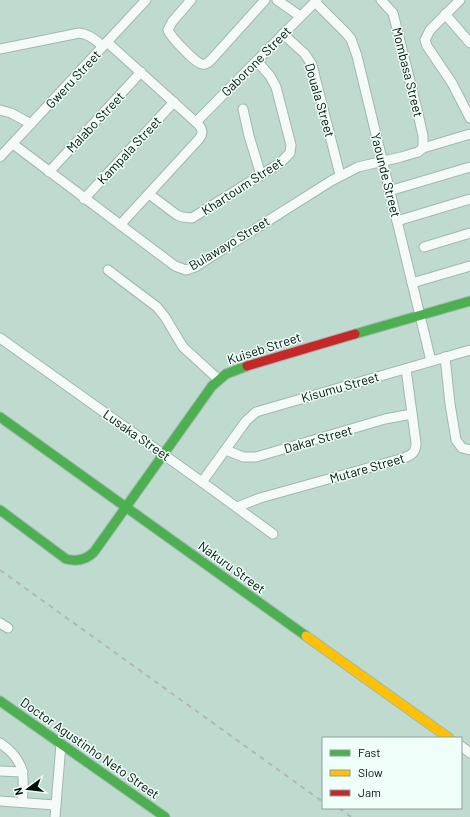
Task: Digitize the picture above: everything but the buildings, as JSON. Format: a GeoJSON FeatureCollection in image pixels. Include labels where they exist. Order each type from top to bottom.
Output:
{"type":"FeatureCollection","features":[{"type":"Feature","properties":{"kind":"street","name":"Gweru Street"},"geometry":{"type":"LineString","coordinates":[[0,157],[146,0]]}},
{"type":"Feature","properties":{"kind":"street"},"geometry":{"type":"LineString","coordinates":[[190,0],[172,22],[168,30],[172,37],[197,61],[202,64],[206,64],[265,0]]}},
{"type":"Feature","properties":{"kind":"street"},"geometry":{"type":"LineString","coordinates":[[277,0],[300,16]]}},
{"type":"Feature","properties":{"kind":"street"},"geometry":{"type":"LineString","coordinates":[[460,0],[428,32],[426,42],[452,83],[470,118]]}},
{"type":"Feature","properties":{"kind":"street","name":"Gaborone Street"},"geometry":{"type":"LineString","coordinates":[[196,122],[316,1]]}},
{"type":"Feature","properties":{"kind":"street","name":"Yaounde Street"},"geometry":{"type":"LineString","coordinates":[[316,1],[341,27],[350,39],[354,48],[431,361]]}},
{"type":"Feature","properties":{"kind":"street","name":"Mombasa Street"},"geometry":{"type":"LineString","coordinates":[[384,1],[392,13],[395,21],[424,141],[423,148]]}},
{"type":"Feature","properties":{"kind":"street"},"geometry":{"type":"LineString","coordinates":[[445,14],[470,43]]}},
{"type":"Feature","properties":{"kind":"street"},"geometry":{"type":"LineString","coordinates":[[0,49],[79,33],[90,36],[105,44],[141,72],[196,122],[202,130],[202,136],[120,225]]}},
{"type":"Feature","properties":{"kind":"street","name":"Douala Street"},"geometry":{"type":"LineString","coordinates":[[283,34],[305,54],[312,65],[340,175]]}},
{"type":"Feature","properties":{"kind":"street","name":"Khartoum Street"},"geometry":{"type":"LineString","coordinates":[[149,194],[177,215],[192,218],[280,163],[287,157],[290,153],[291,145],[276,87],[270,76],[256,61]]}},
{"type":"Feature","properties":{"kind":"street","name":"Malabo Street"},"geometry":{"type":"LineString","coordinates":[[49,172],[141,72]]}},
{"type":"Feature","properties":{"kind":"street","name":"Kampala Street"},"geometry":{"type":"LineString","coordinates":[[84,199],[174,102]]}},
{"type":"Feature","properties":{"kind":"street"},"geometry":{"type":"LineString","coordinates":[[243,109],[248,136],[261,175]]}},
{"type":"Feature","properties":{"kind":"street"},"geometry":{"type":"LineString","coordinates":[[0,110],[11,113],[31,124]]}},
{"type":"Feature","properties":{"kind":"street","name":"Bulawayo Street"},"geometry":{"type":"LineString","coordinates":[[13,144],[84,199],[175,266],[186,270],[195,267],[340,175],[358,167],[414,153],[423,148],[470,134]]}},
{"type":"Feature","properties":{"kind":"street"},"geometry":{"type":"LineString","coordinates":[[389,191],[470,167]]}},
{"type":"Feature","properties":{"kind":"street"},"geometry":{"type":"LineString","coordinates":[[397,221],[470,199]]}},
{"type":"Feature","properties":{"kind":"street"},"geometry":{"type":"LineString","coordinates":[[424,247],[470,233]]}},
{"type":"Feature","properties":{"kind":"street"},"geometry":{"type":"LineString","coordinates":[[412,283],[470,266]]}},
{"type":"Feature","properties":{"kind":"street"},"geometry":{"type":"LineString","coordinates":[[108,270],[157,307],[165,317],[183,347],[218,379]]}},
{"type":"Feature","properties":{"kind":"street","name":"Kuiseb Street"},"geometry":{"type":"LineString","coordinates":[[0,510],[66,559],[71,561],[79,561],[91,556],[218,379],[240,368],[470,301]]}},
{"type":"Feature","properties":{"kind":"street","name":"Lusaka Street"},"geometry":{"type":"LineString","coordinates":[[0,338],[273,534]]}},
{"type":"Feature","properties":{"kind":"street","name":"Kisumu Street"},"geometry":{"type":"LineString","coordinates":[[202,482],[250,416],[256,412],[470,350]]}},
{"type":"Feature","properties":{"kind":"street"},"geometry":{"type":"LineString","coordinates":[[445,357],[450,404],[456,440],[462,448],[470,450]]}},
{"type":"Feature","properties":{"kind":"street","name":"Mutare Street"},"geometry":{"type":"LineString","coordinates":[[237,507],[260,498],[413,454],[416,447],[406,369]]}},
{"type":"Feature","properties":{"kind":"street","name":"Dakar Street"},"geometry":{"type":"LineString","coordinates":[[226,450],[243,457],[256,457],[385,419],[412,414]]}},
{"type":"Feature","properties":{"kind":"street","name":"Nakuru Street"},"geometry":{"type":"LineString","coordinates":[[0,417],[448,737]]}},
{"type":"Feature","properties":{"kind":"street"},"geometry":{"type":"LineString","coordinates":[[0,623],[8,628]]}},
{"type":"Feature","properties":{"kind":"street","name":"Doctor Agustinho Neto Street"},"geometry":{"type":"LineString","coordinates":[[0,701],[165,817]]}},
{"type":"Feature","properties":{"kind":"street"},"geometry":{"type":"LineString","coordinates":[[0,743],[12,753],[20,764],[23,772],[24,779],[22,802]]}},
{"type":"Feature","properties":{"kind":"street"},"geometry":{"type":"LineString","coordinates":[[55,817],[61,744]]}},
{"type":"Feature","properties":{"kind":"street"},"geometry":{"type":"LineString","coordinates":[[462,747],[470,753]]}},
{"type":"Feature","properties":{"kind":"street"},"geometry":{"type":"LineString","coordinates":[[0,771],[23,772]]}},
{"type":"Feature","properties":{"kind":"street"},"geometry":{"type":"LineString","coordinates":[[0,801],[55,805]]}},
{"type":"Feature","properties":{"kind":"railway"},"geometry":{"type":"LineString","coordinates":[[0,570],[322,801]]}},
{"type":"Feature","properties":{"kind":"railway"},"geometry":{"type":"LineString","coordinates":[[340,809],[351,817]]}},
{"type":"Feature","properties":{"kind":"traffic: fast"},"geometry":{"type":"LineString","coordinates":[[355,334],[470,301]]}},
{"type":"Feature","properties":{"kind":"traffic: fast"},"geometry":{"type":"LineString","coordinates":[[0,510],[66,559],[85,559],[94,552],[212,386],[226,374],[247,366]]}},
{"type":"Feature","properties":{"kind":"traffic: fast"},"geometry":{"type":"LineString","coordinates":[[0,417],[306,636]]}},
{"type":"Feature","properties":{"kind":"traffic: fast"},"geometry":{"type":"LineString","coordinates":[[0,701],[165,817]]}},
{"type":"Feature","properties":{"kind":"traffic: slow"},"geometry":{"type":"LineString","coordinates":[[306,636],[448,737]]}},
{"type":"Feature","properties":{"kind":"traffic: jam"},"geometry":{"type":"LineString","coordinates":[[247,366],[355,334]]}}]}
